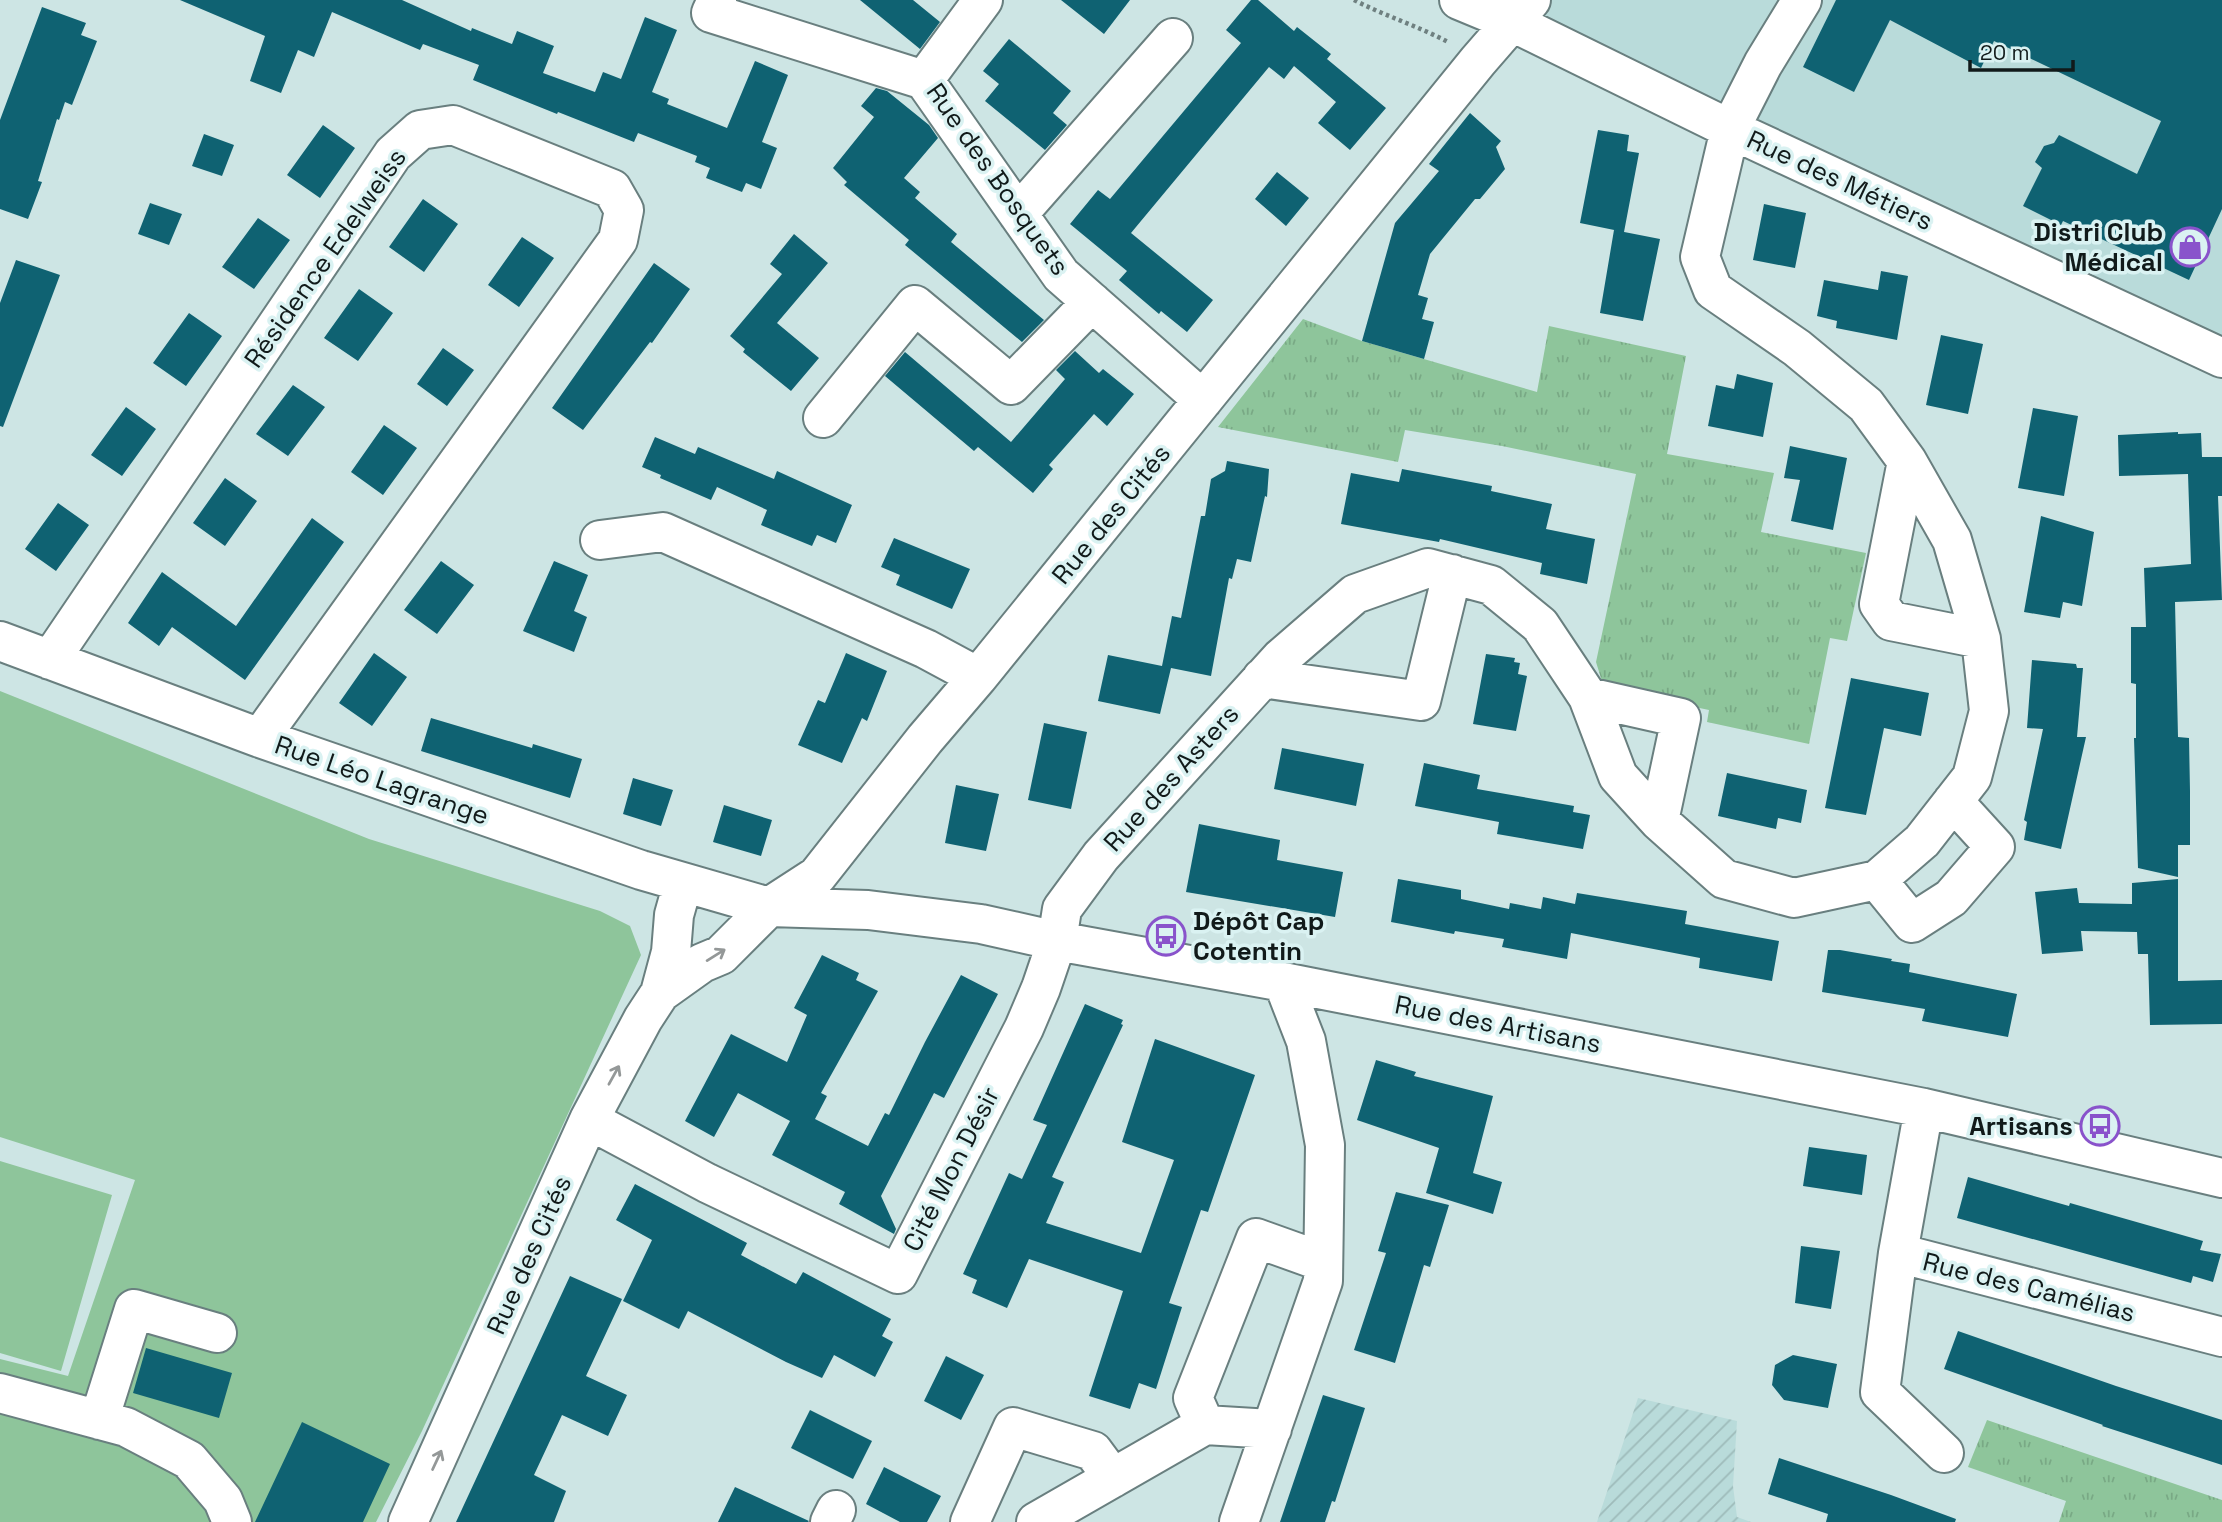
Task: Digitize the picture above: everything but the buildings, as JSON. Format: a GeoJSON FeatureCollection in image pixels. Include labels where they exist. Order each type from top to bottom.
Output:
{"type":"FeatureCollection","features":[{"type":"Feature","properties":{"kind":"street"},"geometry":{"type":"LineString","coordinates":[[717,0],[712,13],[924,80]]}},
{"type":"Feature","properties":{"kind":"street","name":"Rue des Bosquets"},"geometry":{"type":"LineString","coordinates":[[983,0],[924,80],[1061,275],[1203,400]]}},
{"type":"Feature","properties":{"kind":"street","name":"Rue des Métiers"},"geometry":{"type":"LineString","coordinates":[[1460,0],[1521,11],[1730,129],[2222,358]]}},
{"type":"Feature","properties":{"kind":"street","name":"Rue des Asters"},"geometry":{"type":"LineString","coordinates":[[1074,944],[1062,909],[1101,856],[1262,678],[1281,658],[1355,594],[1428,568],[1491,585],[1540,625],[1588,697],[1618,776],[1659,821],[1724,879],[1794,898],[1877,880],[1922,841],[1972,777],[1989,710],[1980,639],[1952,540],[1907,461],[1866,405],[1797,348],[1713,290],[1700,257],[1730,129],[1763,64],[1802,0]]}},
{"type":"Feature","properties":{"kind":"street","name":"Rue des Cités"},"geometry":{"type":"LineString","coordinates":[[660,993],[702,964],[721,955],[769,907],[817,876],[925,739],[1521,11]]}},
{"type":"Feature","properties":{"kind":"street"},"geometry":{"type":"LineString","coordinates":[[1018,214],[1173,38]]}},
{"type":"Feature","properties":{"kind":"street","name":"Résidence Edelweiss"},"geometry":{"type":"LineString","coordinates":[[50,660],[393,154],[420,130],[453,125],[612,189],[624,210],[618,240],[260,738]]}},
{"type":"Feature","properties":{"kind":"street"},"geometry":{"type":"LineString","coordinates":[[823,418],[915,305],[1011,385],[1092,302]]}},
{"type":"Feature","properties":{"kind":"street"},"geometry":{"type":"LineString","coordinates":[[1907,461],[1879,604],[1891,621],[1980,639]]}},
{"type":"Feature","properties":{"kind":"street"},"geometry":{"type":"LineString","coordinates":[[600,540],[663,532],[926,649],[978,677]]}},
{"type":"Feature","properties":{"kind":"street"},"geometry":{"type":"LineString","coordinates":[[1262,678],[1421,701],[1452,574]]}},
{"type":"Feature","properties":{"kind":"street","name":"Rue Léo Lagrange"},"geometry":{"type":"LineString","coordinates":[[0,641],[260,738],[684,883],[769,907]]}},
{"type":"Feature","properties":{"kind":"street"},"geometry":{"type":"LineString","coordinates":[[1588,697],[1681,718],[1659,821]]}},
{"type":"Feature","properties":{"kind":"street"},"geometry":{"type":"LineString","coordinates":[[1877,880],[1912,923],[1951,898],[1995,847],[1953,801]]}},
{"type":"Feature","properties":{"kind":"street","name":"Rue des Cités"},"geometry":{"type":"LineString","coordinates":[[408,1522],[589,1120],[660,993],[671,952],[674,915],[684,883]]}},
{"type":"Feature","properties":{"kind":"street","name":"Rue des Artisans"},"geometry":{"type":"LineString","coordinates":[[769,907],[868,909],[981,924],[1924,1108],[2222,1178]]}},
{"type":"Feature","properties":{"kind":"street","name":"Cité Mon Désir"},"geometry":{"type":"LineString","coordinates":[[589,1120],[707,1183],[898,1273],[1024,1028],[1041,988],[1074,944]]}},
{"type":"Feature","properties":{"kind":"street"},"geometry":{"type":"LineString","coordinates":[[1239,1522],[1323,1281],[1325,1145],[1306,1041],[1283,982]]}},
{"type":"Feature","properties":{"kind":"street","name":"Rue des Camélias"},"geometry":{"type":"LineString","coordinates":[[1924,1108],[1898,1253],[2222,1337]]}},
{"type":"Feature","properties":{"kind":"street"},"geometry":{"type":"LineString","coordinates":[[1205,1425],[1193,1398],[1256,1238],[1323,1262]]}},
{"type":"Feature","properties":{"kind":"street"},"geometry":{"type":"LineString","coordinates":[[1898,1253],[1880,1392],[1944,1453]]}},
{"type":"Feature","properties":{"kind":"street"},"geometry":{"type":"LineString","coordinates":[[99,1420],[134,1309],[217,1333]]}},
{"type":"Feature","properties":{"kind":"street"},"geometry":{"type":"LineString","coordinates":[[0,1393],[126,1427],[189,1460],[223,1500],[232,1522]]}},
{"type":"Feature","properties":{"kind":"street"},"geometry":{"type":"LineString","coordinates":[[1036,1522],[1205,1425],[1272,1429]]}},
{"type":"Feature","properties":{"kind":"street"},"geometry":{"type":"LineString","coordinates":[[970,1522],[1013,1427],[1093,1451],[1113,1478]]}},
{"type":"Feature","properties":{"kind":"path"},"geometry":{"type":"LineString","coordinates":[[1354,0],[1381,14],[1422,28],[1451,44]]}},
{"type":"Feature","properties":{"kind":"shaded area"},"geometry":{"type":"Polygon","coordinates":[[[1461,0],[2222,0],[2222,358],[1461,0]]]}},
{"type":"Feature","properties":{"kind":"shaded area"},"geometry":{"type":"Polygon","coordinates":[[[1638,1398],[1737,1421],[1733,1486],[1737,1517],[1751,1522],[1597,1522],[1638,1398]]]}},
{"type":"Feature","properties":{"kind":"green space"},"geometry":{"type":"Polygon","coordinates":[[[1303,319],[1362,341],[1537,392],[1549,326],[1686,356],[1667,454],[1774,473],[1761,532],[1866,553],[1847,641],[1830,638],[1809,744],[1707,722],[1709,710],[1604,688],[1596,662],[1636,474],[1502,446],[1405,430],[1398,462],[1218,427],[1303,319]]]}},
{"type":"Feature","properties":{"kind":"green space"},"geometry":{"type":"Polygon","coordinates":[[[0,691],[369,839],[600,911],[630,926],[641,955],[422,1431],[376,1522],[0,1522],[0,1359],[68,1376],[135,1180],[0,1137],[0,691]]]}},
{"type":"Feature","properties":{"kind":"green space"},"geometry":{"type":"Polygon","coordinates":[[[0,1161],[112,1195],[61,1371],[0,1353],[0,1161]]]}},
{"type":"Feature","properties":{"kind":"green space"},"geometry":{"type":"Polygon","coordinates":[[[1987,1420],[2222,1500],[2222,1522],[2059,1522],[2066,1501],[1968,1467],[1987,1420]]]}},
{"type":"Feature","properties":{"kind":"place","name":"Distri Club Médical"},"geometry":{"type":"Point","coordinates":[2190,247]}},
{"type":"Feature","properties":{"kind":"place","name":"Dépôt Cap Cotentin"},"geometry":{"type":"Point","coordinates":[1166,936]}},
{"type":"Feature","properties":{"kind":"place","name":"Artisans"},"geometry":{"type":"Point","coordinates":[2100,1126]}}]}
